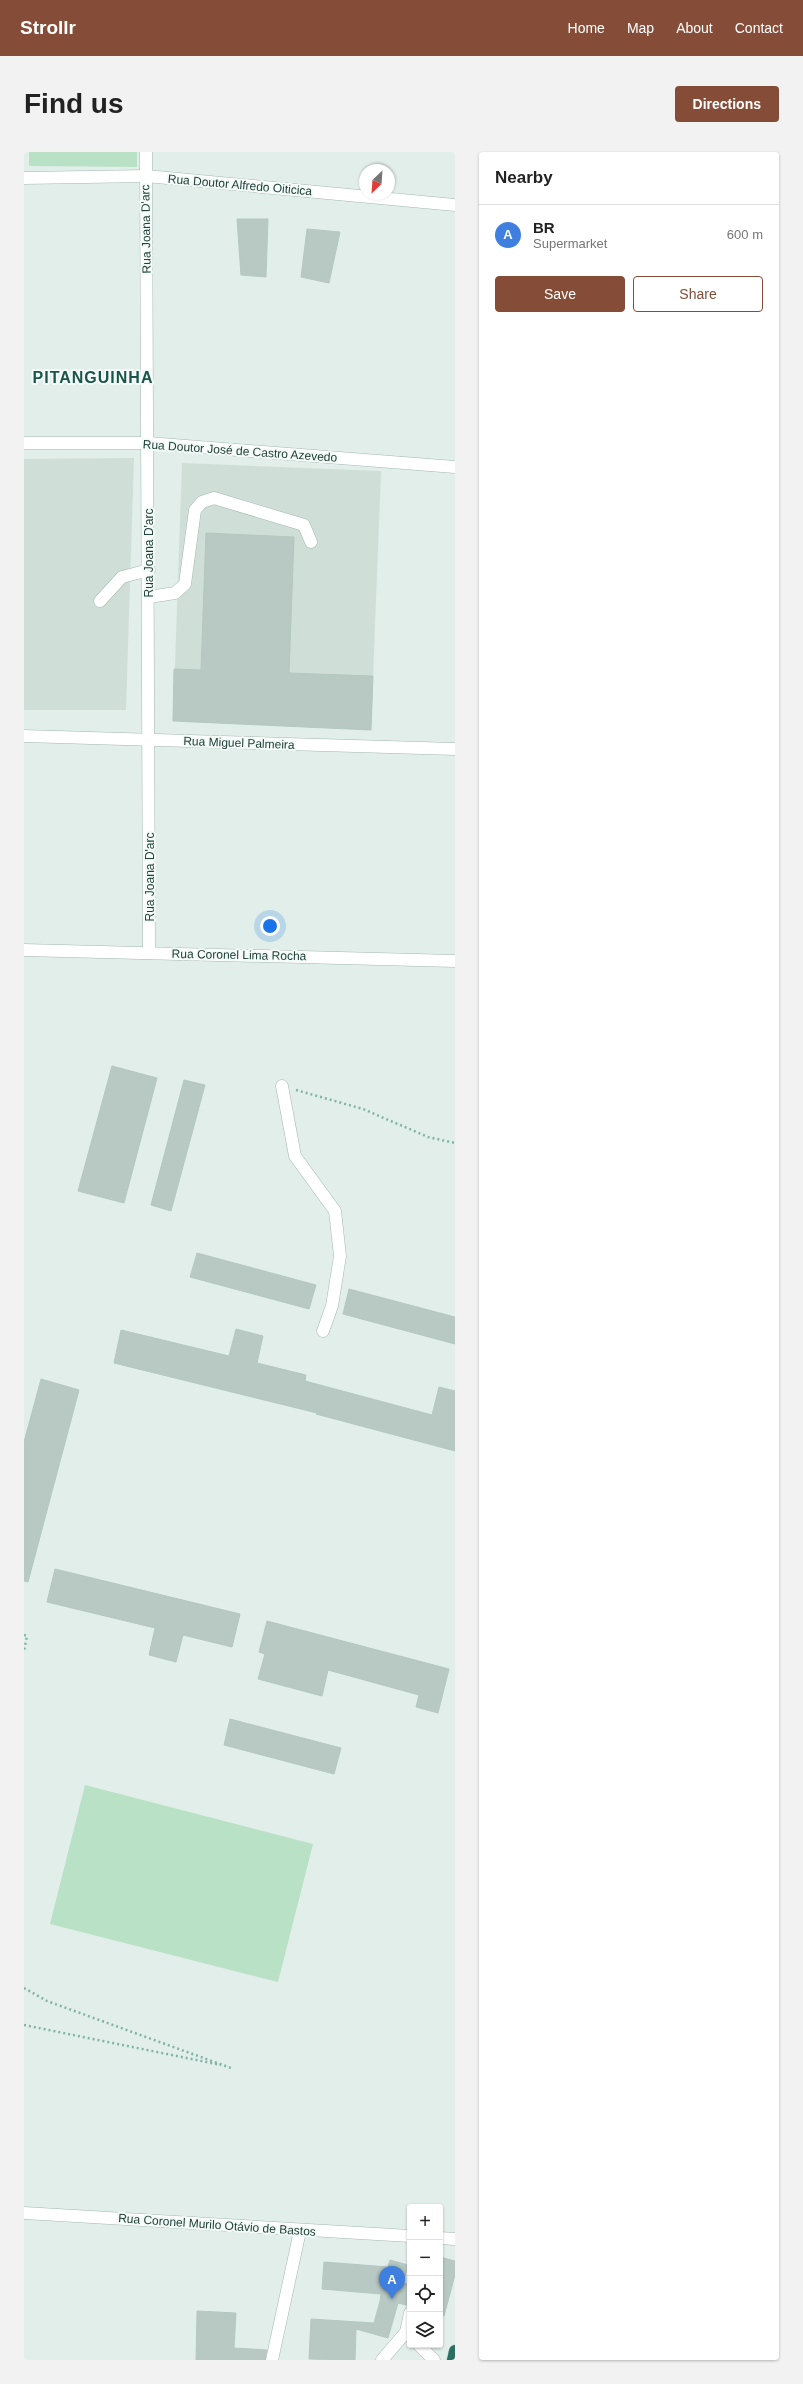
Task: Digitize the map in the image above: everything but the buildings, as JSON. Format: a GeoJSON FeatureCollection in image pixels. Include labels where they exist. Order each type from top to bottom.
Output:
{"type":"FeatureCollection","features":[{"type":"Feature","properties":{"kind":"highway"},"geometry":{"type":"LineString","coordinates":[[453,2360],[455,2351]]}},
{"type":"Feature","properties":{"kind":"street","name":"Rua Joana D'arc"},"geometry":{"type":"LineString","coordinates":[[146,152],[150,953]]}},
{"type":"Feature","properties":{"kind":"street","name":"Rua Doutor Alfredo Oiticica"},"geometry":{"type":"LineString","coordinates":[[24,178],[146,176],[455,205]]}},
{"type":"Feature","properties":{"kind":"street","name":"Rua Doutor José de Castro Azevedo"},"geometry":{"type":"LineString","coordinates":[[24,443],[148,443],[455,468]]}},
{"type":"Feature","properties":{"kind":"street"},"geometry":{"type":"LineString","coordinates":[[149,597],[174,593],[185,584],[195,510],[202,502],[214,498],[304,525],[311,542]]}},
{"type":"Feature","properties":{"kind":"street"},"geometry":{"type":"LineString","coordinates":[[100,601],[122,577],[149,570]]}},
{"type":"Feature","properties":{"kind":"street","name":"Rua Miguel Palmeira"},"geometry":{"type":"LineString","coordinates":[[24,736],[455,749]]}},
{"type":"Feature","properties":{"kind":"street","name":"Rua Coronel Lima Rocha"},"geometry":{"type":"LineString","coordinates":[[24,950],[455,960]]}},
{"type":"Feature","properties":{"kind":"street"},"geometry":{"type":"LineString","coordinates":[[282,1086],[294,1156],[335,1211],[340,1256],[332,1306],[323,1331]]}},
{"type":"Feature","properties":{"kind":"street","name":"Rua Coronel Murilo Otávio de Bastos"},"geometry":{"type":"LineString","coordinates":[[24,2213],[300,2231],[407,2236]]}},
{"type":"Feature","properties":{"kind":"street"},"geometry":{"type":"LineString","coordinates":[[272,2360],[300,2231]]}},
{"type":"Feature","properties":{"kind":"street"},"geometry":{"type":"LineString","coordinates":[[443,2238],[455,2239]]}},
{"type":"Feature","properties":{"kind":"street"},"geometry":{"type":"LineString","coordinates":[[382,2360],[407,2335]]}},
{"type":"Feature","properties":{"kind":"street"},"geometry":{"type":"LineString","coordinates":[[422,2348],[434,2360]]}},
{"type":"Feature","properties":{"kind":"path"},"geometry":{"type":"LineString","coordinates":[[282,1086],[363,1109],[428,1137],[455,1143]]}},
{"type":"Feature","properties":{"kind":"path"},"geometry":{"type":"LineString","coordinates":[[24,1635],[27,1636],[24,1651]]}},
{"type":"Feature","properties":{"kind":"path"},"geometry":{"type":"LineString","coordinates":[[24,1988],[47,2001],[231,2068],[24,2025]]}},
{"type":"Feature","properties":{"kind":"shaded area"},"geometry":{"type":"Polygon","coordinates":[[[134,458],[126,710],[24,710],[24,459],[134,458]]]}},
{"type":"Feature","properties":{"kind":"shaded area"},"geometry":{"type":"Polygon","coordinates":[[[182,463],[381,471],[371,730],[173,721],[182,463]]]}},
{"type":"Feature","properties":{"kind":"green space"},"geometry":{"type":"Polygon","coordinates":[[[29,152],[137,152],[137,167],[29,166],[29,152]]]}},
{"type":"Feature","properties":{"kind":"green space"},"geometry":{"type":"Polygon","coordinates":[[[85,1785],[313,1844],[278,1982],[50,1924],[85,1785]]]}},
{"type":"Feature","properties":{"kind":"place","name":"BR"},"geometry":{"type":"Point","coordinates":[392,2299]}},
{"type":"Feature","properties":{"kind":"district","name":"PITANGUINHA"},"geometry":{"type":"Point","coordinates":[93,377]}}]}
